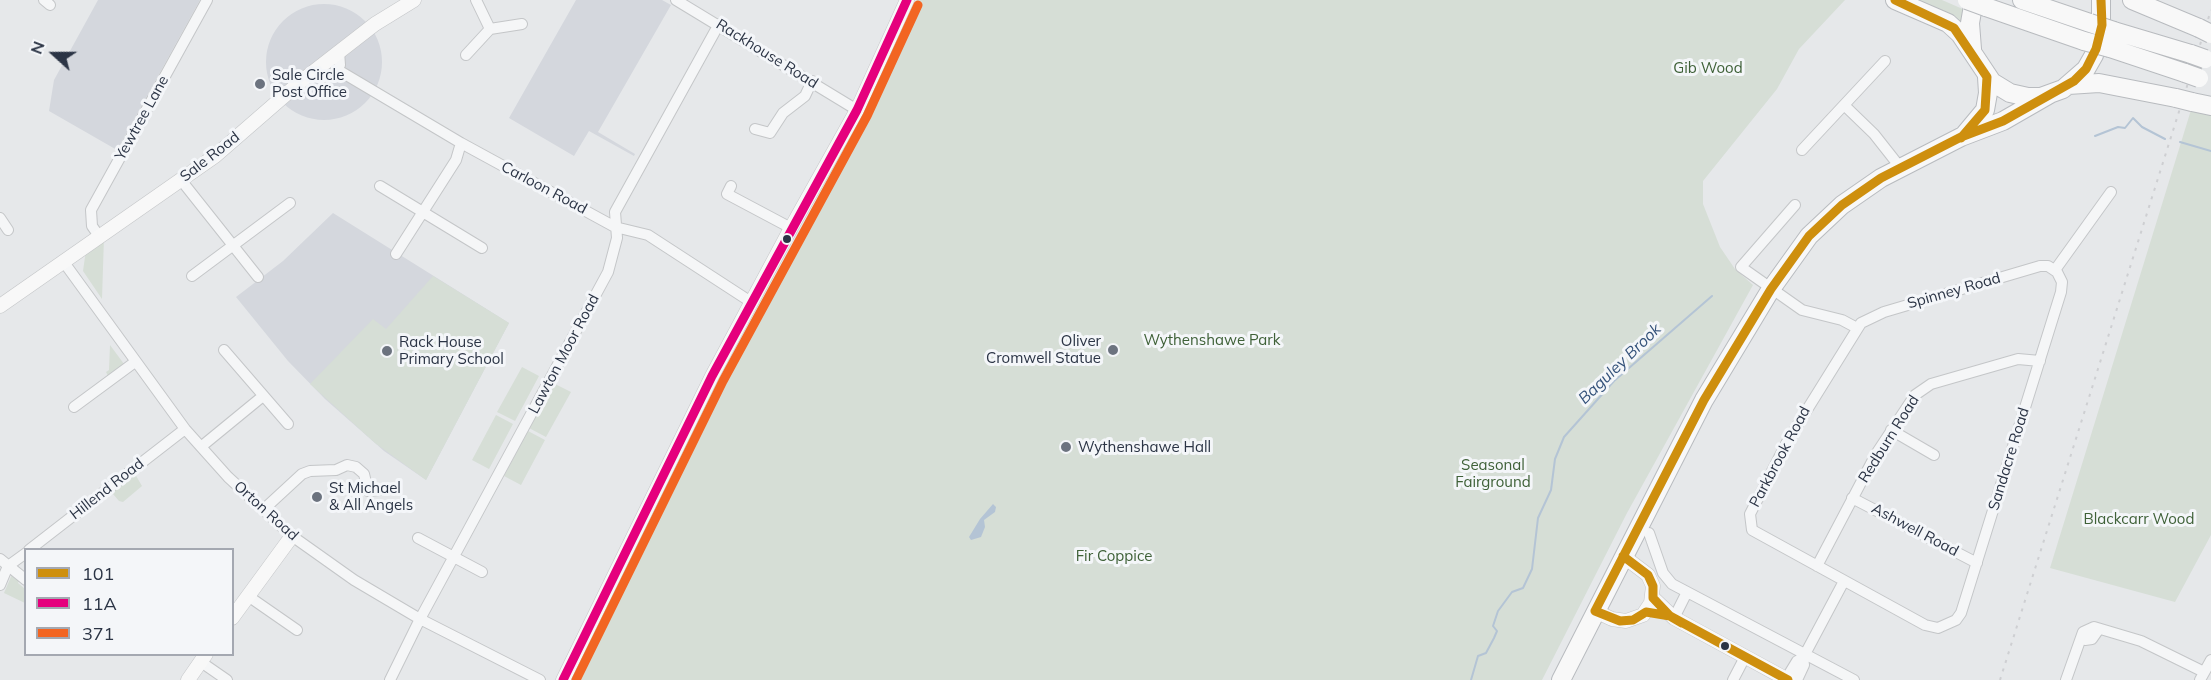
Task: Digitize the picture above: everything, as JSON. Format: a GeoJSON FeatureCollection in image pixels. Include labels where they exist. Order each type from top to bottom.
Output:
{"type":"FeatureCollection","features":[{"type":"Feature","properties":{"kind":"highway"},"geometry":{"type":"LineString","coordinates":[[1895,0],[1948,23],[1972,51],[1987,77],[2004,91],[2034,97],[2050,94]]}},
{"type":"Feature","properties":{"kind":"highway"},"geometry":{"type":"LineString","coordinates":[[1967,0],[2112,39],[2202,58]]}},
{"type":"Feature","properties":{"kind":"highway"},"geometry":{"type":"LineString","coordinates":[[2022,0],[2087,32]]}},
{"type":"Feature","properties":{"kind":"highway"},"geometry":{"type":"LineString","coordinates":[[1561,680],[1704,400],[1771,290],[1820,225],[1842,205],[1900,167],[1961,137],[2003,120],[2068,85],[2086,69],[2097,49],[2102,25],[2101,0]]}},
{"type":"Feature","properties":{"kind":"highway"},"geometry":{"type":"LineString","coordinates":[[2132,0],[2205,31]]}},
{"type":"Feature","properties":{"kind":"highway"},"geometry":{"type":"LineString","coordinates":[[1972,51],[1970,23],[1980,4]]}},
{"type":"Feature","properties":{"kind":"highway"},"geometry":{"type":"LineString","coordinates":[[2112,39],[2198,77]]}},
{"type":"Feature","properties":{"kind":"highway"},"geometry":{"type":"LineString","coordinates":[[1961,137],[1985,110],[1988,93],[1987,77]]}},
{"type":"Feature","properties":{"kind":"highway"},"geometry":{"type":"LineString","coordinates":[[2068,85],[2089,83],[2211,106]]}},
{"type":"Feature","properties":{"kind":"main road","name":"Sale Road"},"geometry":{"type":"LineString","coordinates":[[0,306],[215,156],[314,71],[375,24],[414,0]]}},
{"type":"Feature","properties":{"kind":"main road"},"geometry":{"type":"LineString","coordinates":[[563,680],[751,302],[857,110],[907,0]]}},
{"type":"Feature","properties":{"kind":"main road"},"geometry":{"type":"LineString","coordinates":[[234,615],[292,536]]}},
{"type":"Feature","properties":{"kind":"main road"},"geometry":{"type":"LineString","coordinates":[[1595,611],[1612,619],[1626,621],[1638,618],[1646,612],[1653,598],[1653,586],[1648,575],[1623,556]]}},
{"type":"Feature","properties":{"kind":"main road"},"geometry":{"type":"LineString","coordinates":[[1653,598],[1672,617],[1790,680]]}},
{"type":"Feature","properties":{"kind":"main road"},"geometry":{"type":"LineString","coordinates":[[1646,612],[1672,617]]}},
{"type":"Feature","properties":{"kind":"main road"},"geometry":{"type":"LineString","coordinates":[[188,680],[204,658]]}},
{"type":"Feature","properties":{"kind":"street","name":"Yewtree Lane"},"geometry":{"type":"LineString","coordinates":[[99,236],[92,226],[91,210],[207,0]]}},
{"type":"Feature","properties":{"kind":"street"},"geometry":{"type":"LineString","coordinates":[[476,0],[490,29]]}},
{"type":"Feature","properties":{"kind":"street","name":"Rackhouse Road"},"geometry":{"type":"LineString","coordinates":[[676,0],[719,24],[857,110]]}},
{"type":"Feature","properties":{"kind":"street"},"geometry":{"type":"LineString","coordinates":[[466,55],[490,29],[522,24]]}},
{"type":"Feature","properties":{"kind":"street","name":"Lawton Moor Road"},"geometry":{"type":"LineString","coordinates":[[390,680],[420,619],[608,272],[615,255],[617,238],[615,212],[719,24]]}},
{"type":"Feature","properties":{"kind":"street"},"geometry":{"type":"LineString","coordinates":[[314,71],[324,77],[338,70],[339,52]]}},
{"type":"Feature","properties":{"kind":"street"},"geometry":{"type":"LineString","coordinates":[[1802,150],[1885,61]]}},
{"type":"Feature","properties":{"kind":"street","name":"Carloon Road"},"geometry":{"type":"LineString","coordinates":[[338,70],[461,143],[615,226],[648,235],[751,302]]}},
{"type":"Feature","properties":{"kind":"street"},"geometry":{"type":"LineString","coordinates":[[755,129],[770,133],[783,113],[805,96],[812,81]]}},
{"type":"Feature","properties":{"kind":"street"},"geometry":{"type":"LineString","coordinates":[[1844,105],[1874,134],[1900,167]]}},
{"type":"Feature","properties":{"kind":"street"},"geometry":{"type":"LineString","coordinates":[[396,254],[456,160],[461,143]]}},
{"type":"Feature","properties":{"kind":"street"},"geometry":{"type":"LineString","coordinates":[[181,180],[258,277]]}},
{"type":"Feature","properties":{"kind":"street"},"geometry":{"type":"LineString","coordinates":[[380,186],[482,248]]}},
{"type":"Feature","properties":{"kind":"street"},"geometry":{"type":"LineString","coordinates":[[2055,270],[2111,192]]}},
{"type":"Feature","properties":{"kind":"street"},"geometry":{"type":"LineString","coordinates":[[727,194],[791,228]]}},
{"type":"Feature","properties":{"kind":"street"},"geometry":{"type":"LineString","coordinates":[[192,276],[290,203]]}},
{"type":"Feature","properties":{"kind":"street"},"geometry":{"type":"LineString","coordinates":[[1796,205],[1741,267],[1802,310],[1842,320],[1857,328]]}},
{"type":"Feature","properties":{"kind":"street"},"geometry":{"type":"LineString","coordinates":[[0,218],[8,230]]}},
{"type":"Feature","properties":{"kind":"street","name":"Orton Road"},"geometry":{"type":"LineString","coordinates":[[63,261],[185,429],[292,536],[354,580],[420,619],[540,680]]}},
{"type":"Feature","properties":{"kind":"street","name":"Spinney Road"},"geometry":{"type":"LineString","coordinates":[[1857,328],[1869,317],[2040,266],[2055,270]]}},
{"type":"Feature","properties":{"kind":"street","name":"Sandacre Road"},"geometry":{"type":"LineString","coordinates":[[1844,581],[1920,622],[1938,628],[1959,617],[2062,286],[2061,278],[2055,270]]}},
{"type":"Feature","properties":{"kind":"street","name":"Parkbrook Road"},"geometry":{"type":"LineString","coordinates":[[1844,581],[1758,535],[1751,527],[1749,517],[1799,420],[1857,328]]}},
{"type":"Feature","properties":{"kind":"street"},"geometry":{"type":"LineString","coordinates":[[224,350],[288,424]]}},
{"type":"Feature","properties":{"kind":"street","name":"Redburn Road"},"geometry":{"type":"LineString","coordinates":[[1817,566],[1852,498],[1891,430],[1915,395],[1931,384],[2018,359],[2040,361]]}},
{"type":"Feature","properties":{"kind":"street"},"geometry":{"type":"LineString","coordinates":[[74,407],[135,362]]}},
{"type":"Feature","properties":{"kind":"street"},"geometry":{"type":"LineString","coordinates":[[202,446],[263,396]]}},
{"type":"Feature","properties":{"kind":"street","name":"Hillend Road"},"geometry":{"type":"LineString","coordinates":[[30,548],[185,429]]}},
{"type":"Feature","properties":{"kind":"street"},"geometry":{"type":"LineString","coordinates":[[1891,430],[1934,454]]}},
{"type":"Feature","properties":{"kind":"street"},"geometry":{"type":"LineString","coordinates":[[264,510],[302,474],[310,471],[336,470],[347,465],[356,467],[364,474],[368,491],[379,490]]}},
{"type":"Feature","properties":{"kind":"street","name":"Ashwell Road"},"geometry":{"type":"LineString","coordinates":[[1852,498],[1977,563]]}},
{"type":"Feature","properties":{"kind":"street"},"geometry":{"type":"LineString","coordinates":[[1649,533],[1665,577],[1804,657],[1854,680]]}},
{"type":"Feature","properties":{"kind":"street"},"geometry":{"type":"LineString","coordinates":[[418,538],[482,572]]}},
{"type":"Feature","properties":{"kind":"street"},"geometry":{"type":"LineString","coordinates":[[4,563],[24,554]]}},
{"type":"Feature","properties":{"kind":"street"},"geometry":{"type":"LineString","coordinates":[[4,563],[24,578]]}},
{"type":"Feature","properties":{"kind":"street"},"geometry":{"type":"LineString","coordinates":[[0,585],[4,563]]}},
{"type":"Feature","properties":{"kind":"street"},"geometry":{"type":"LineString","coordinates":[[1790,680],[1797,661],[1804,657],[1844,581]]}},
{"type":"Feature","properties":{"kind":"street"},"geometry":{"type":"LineString","coordinates":[[1672,617],[1688,592]]}},
{"type":"Feature","properties":{"kind":"street"},"geometry":{"type":"LineString","coordinates":[[248,596],[297,630]]}},
{"type":"Feature","properties":{"kind":"street"},"geometry":{"type":"LineString","coordinates":[[2066,680],[2082,635],[2089,627],[2141,641],[2202,676],[2211,660]]}},
{"type":"Feature","properties":{"kind":"street"},"geometry":{"type":"LineString","coordinates":[[1733,680],[1745,657]]}},
{"type":"Feature","properties":{"kind":"street"},"geometry":{"type":"LineString","coordinates":[[204,658],[227,680]]}},
{"type":"Feature","properties":{"kind":"shaded area"},"geometry":{"type":"Polygon","coordinates":[[[98,0],[200,0],[117,150],[49,111],[54,80],[98,0]]]}},
{"type":"Feature","properties":{"kind":"shaded area"},"geometry":{"type":"Polygon","coordinates":[[[576,0],[662,0],[671,5],[598,132],[635,154],[634,156],[589,131],[574,156],[509,118],[576,0]]]}},
{"type":"Feature","properties":{"kind":"shaded area"},"geometry":{"type":"Polygon","coordinates":[[[324,4],[346,8],[365,21],[378,40],[382,62],[378,84],[365,103],[346,116],[324,120],[302,116],[283,103],[270,84],[266,62],[270,40],[283,21],[302,8],[324,4]]]}},
{"type":"Feature","properties":{"kind":"shaded area","name":"Rack House Primary School"},"geometry":{"type":"Polygon","coordinates":[[[333,213],[509,323],[426,480],[384,451],[325,399],[288,361],[236,297],[283,261],[333,213]]]}},
{"type":"Feature","properties":{"kind":"green space","name":"Wythenshawe Park"},"geometry":{"type":"Polygon","coordinates":[[[917,0],[1845,0],[1799,49],[1777,89],[1703,181],[1703,204],[1720,247],[1735,269],[1753,285],[1627,513],[1542,680],[578,680],[687,455],[868,105],[917,0]]]}},
{"type":"Feature","properties":{"kind":"green space"},"geometry":{"type":"Polygon","coordinates":[[[1908,0],[1942,0],[1965,10],[1963,29],[1908,0]]]}},
{"type":"Feature","properties":{"kind":"green space","name":"Blackcarr Wood"},"geometry":{"type":"Polygon","coordinates":[[[2191,110],[2211,113],[2211,535],[2175,602],[2050,568],[2191,110]]]}},
{"type":"Feature","properties":{"kind":"green space"},"geometry":{"type":"Polygon","coordinates":[[[104,237],[102,299],[83,271],[86,250],[104,237]]]}},
{"type":"Feature","properties":{"kind":"green space"},"geometry":{"type":"Polygon","coordinates":[[[433,276],[509,323],[426,480],[375,443],[310,384],[373,319],[386,329],[433,276]]]}},
{"type":"Feature","properties":{"kind":"green space"},"geometry":{"type":"Polygon","coordinates":[[[110,345],[124,364],[108,376],[106,372],[109,370],[110,345]]]}},
{"type":"Feature","properties":{"kind":"green space"},"geometry":{"type":"Polygon","coordinates":[[[522,367],[539,376],[515,421],[497,412],[522,367]]]}},
{"type":"Feature","properties":{"kind":"green space"},"geometry":{"type":"Polygon","coordinates":[[[553,383],[571,392],[546,437],[529,428],[553,383]]]}},
{"type":"Feature","properties":{"kind":"green space"},"geometry":{"type":"Polygon","coordinates":[[[496,415],[513,424],[489,469],[472,460],[496,415]]]}},
{"type":"Feature","properties":{"kind":"green space"},"geometry":{"type":"Polygon","coordinates":[[[528,431],[545,440],[521,485],[504,476],[528,431]]]}},
{"type":"Feature","properties":{"kind":"green space"},"geometry":{"type":"Polygon","coordinates":[[[135,474],[142,486],[123,502],[119,501],[113,494],[114,489],[135,474]]]}},
{"type":"Feature","properties":{"kind":"green space"},"geometry":{"type":"Polygon","coordinates":[[[13,572],[21,577],[18,583],[24,588],[24,603],[4,593],[13,572]]]}},
{"type":"Feature","properties":{"kind":"water"},"geometry":{"type":"Polygon","coordinates":[[[993,504],[996,507],[995,512],[984,520],[985,527],[981,537],[971,540],[969,537],[980,519],[993,504]]]}},
{"type":"Feature","properties":{"kind":"waterway","name":"Baguley Brook"},"geometry":{"type":"LineString","coordinates":[[2095,136],[2118,127],[2125,128],[2133,118],[2142,127],[2165,139]]}},
{"type":"Feature","properties":{"kind":"waterway","name":"Baguley Brook"},"geometry":{"type":"LineString","coordinates":[[2180,142],[2211,151]]}},
{"type":"Feature","properties":{"kind":"waterway","name":"Baguley Brook"},"geometry":{"type":"LineString","coordinates":[[1471,680],[1478,656],[1486,653],[1497,631],[1493,626],[1498,611],[1512,592],[1523,588],[1532,569],[1538,518],[1551,490],[1555,459],[1564,437],[1614,381],[1712,296]]}},
{"type":"Feature","properties":{"kind":"railway"},"geometry":{"type":"LineString","coordinates":[[2000,680],[2211,10]]}},
{"type":"Feature","properties":{"kind":"transit line","name":"11A"},"geometry":{"type":"LineString","coordinates":[[563,680],[712,376],[857,110],[907,0]]}},
{"type":"Feature","properties":{"kind":"transit line","name":"101"},"geometry":{"type":"LineString","coordinates":[[1895,0],[1954,28],[1987,77],[1985,110],[1961,138]]}},
{"type":"Feature","properties":{"kind":"transit line","name":"101"},"geometry":{"type":"LineString","coordinates":[[1788,680],[1670,616],[1646,612],[1633,620],[1620,621],[1595,611],[1704,400],[1771,289],[1809,236],[1842,205],[1881,178],[1961,137],[2003,121],[2074,81],[2086,69],[2096,49],[2102,25],[2101,0]]}},
{"type":"Feature","properties":{"kind":"transit line","name":"371"},"geometry":{"type":"LineString","coordinates":[[576,680],[723,381],[867,116],[918,5]]}},
{"type":"Feature","properties":{"kind":"transit line","name":"101"},"geometry":{"type":"LineString","coordinates":[[1623,556],[1648,575],[1653,586],[1653,598],[1670,616],[1682,623]]}},
{"type":"Feature","properties":{"kind":"place","name":"Sale Circle Post Office"},"geometry":{"type":"Point","coordinates":[260,84]}},
{"type":"Feature","properties":{"kind":"place","name":"Oliver Cromwell Statue"},"geometry":{"type":"Point","coordinates":[1113,350]}},
{"type":"Feature","properties":{"kind":"place","name":"Rack House Primary School"},"geometry":{"type":"Point","coordinates":[387,351]}},
{"type":"Feature","properties":{"kind":"place","name":"Wythenshawe Hall"},"geometry":{"type":"Point","coordinates":[1066,447]}},
{"type":"Feature","properties":{"kind":"place","name":"St Michael & All Angels"},"geometry":{"type":"Point","coordinates":[317,497]}},
{"type":"Feature","properties":{"kind":"park label","name":"Gib Wood"},"geometry":{"type":"Point","coordinates":[1708,68]}},
{"type":"Feature","properties":{"kind":"park label","name":"Seasonal Fairground"},"geometry":{"type":"Point","coordinates":[1493,474]}},
{"type":"Feature","properties":{"kind":"park label","name":"Fir Coppice"},"geometry":{"type":"Point","coordinates":[1114,556]}}]}
